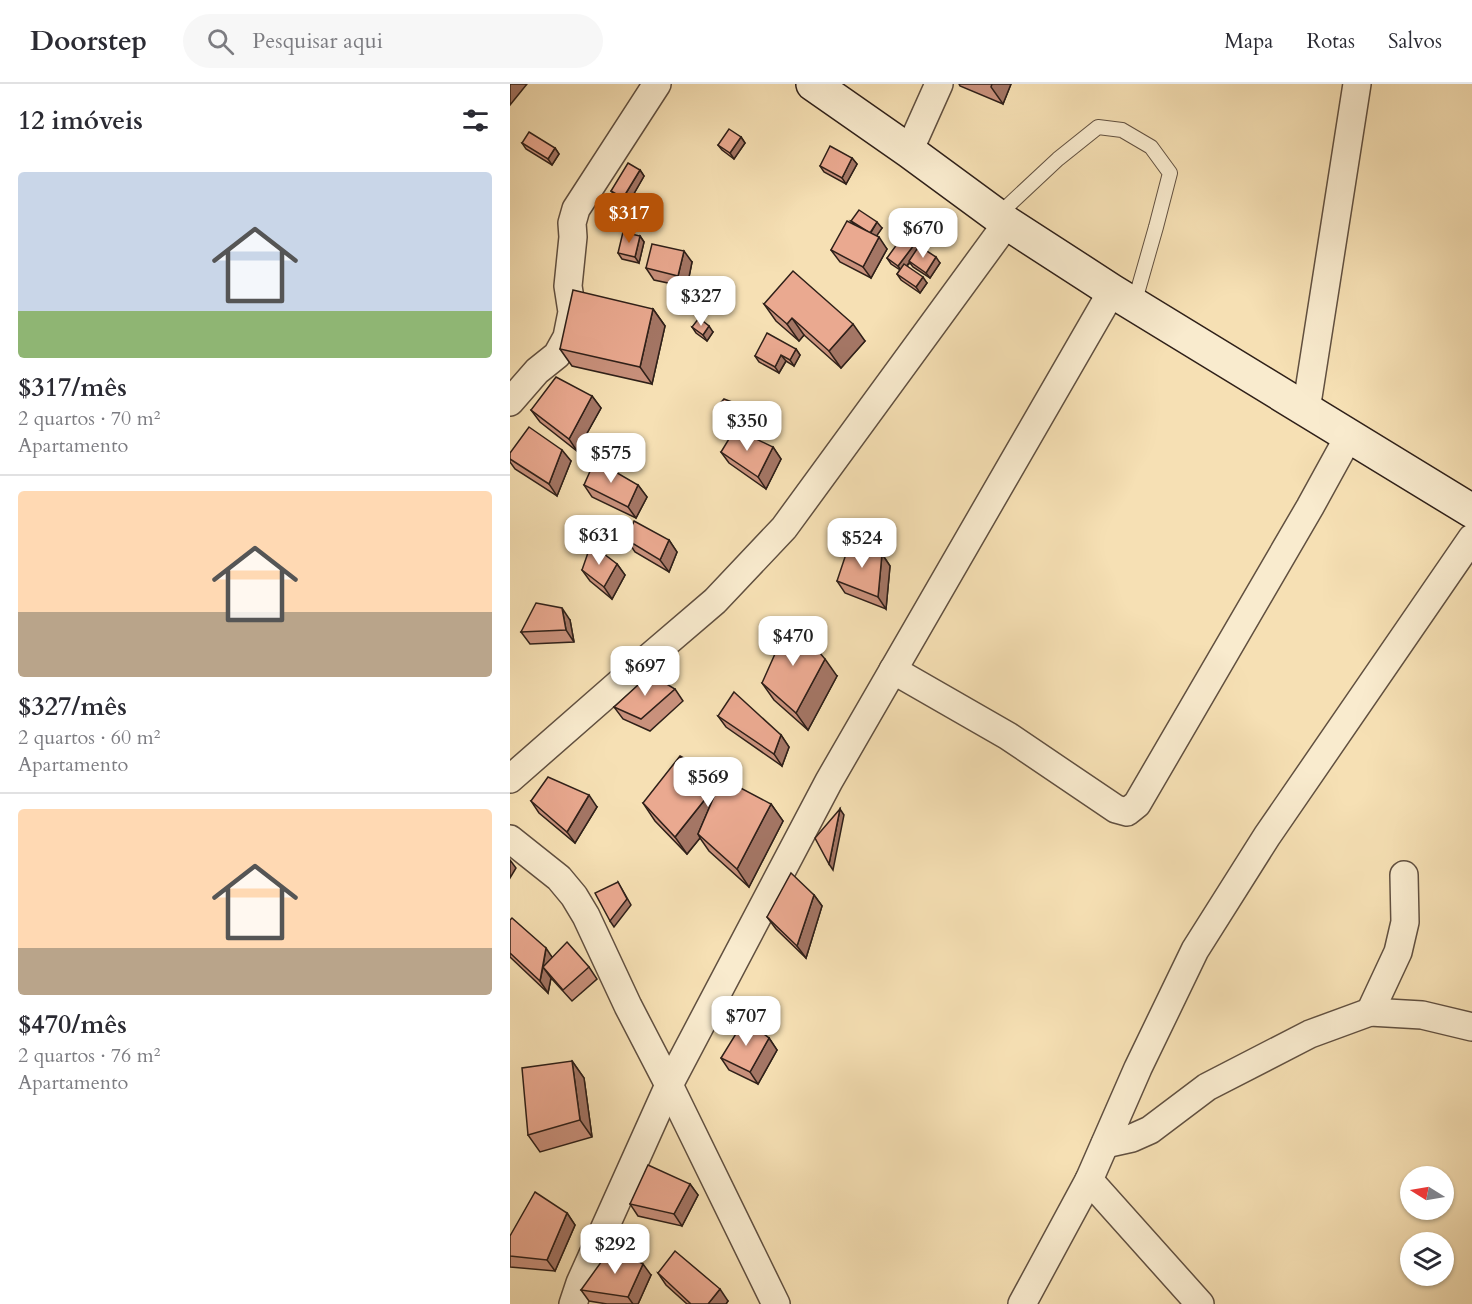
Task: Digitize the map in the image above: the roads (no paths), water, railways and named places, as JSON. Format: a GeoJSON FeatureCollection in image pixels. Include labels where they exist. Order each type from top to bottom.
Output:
{"type":"FeatureCollection","features":[{"type":"Feature","properties":{"kind":"street"},"geometry":{"type":"LineString","coordinates":[[510,402],[537,371],[557,355],[567,337],[572,312],[568,286],[573,237],[572,223],[576,208],[657,84]]}},
{"type":"Feature","properties":{"kind":"street"},"geometry":{"type":"LineString","coordinates":[[813,84],[1002,219],[1123,298],[1472,512]]}},
{"type":"Feature","properties":{"kind":"street"},"geometry":{"type":"LineString","coordinates":[[909,151],[939,84]]}},
{"type":"Feature","properties":{"kind":"street"},"geometry":{"type":"LineString","coordinates":[[1306,410],[1357,84]]}},
{"type":"Feature","properties":{"kind":"street"},"geometry":{"type":"LineString","coordinates":[[510,779],[715,601],[784,528],[1002,219]]}},
{"type":"Feature","properties":{"kind":"street"},"geometry":{"type":"LineString","coordinates":[[573,1304],[580,1283],[669,1085],[829,781],[893,670],[1123,298]]}},
{"type":"Feature","properties":{"kind":"street"},"geometry":{"type":"LineString","coordinates":[[893,670],[1008,736],[1116,809],[1127,812],[1137,804],[1349,436]]}},
{"type":"Feature","properties":{"kind":"street"},"geometry":{"type":"LineString","coordinates":[[1022,1304],[1089,1180],[1138,1068],[1195,950],[1267,836],[1472,538]]}},
{"type":"Feature","properties":{"kind":"street"},"geometry":{"type":"LineString","coordinates":[[510,839],[559,878],[574,896],[586,916],[628,1006],[776,1304]]}},
{"type":"Feature","properties":{"kind":"street"},"geometry":{"type":"LineString","coordinates":[[1370,1012],[1398,952],[1405,922],[1404,875]]}},
{"type":"Feature","properties":{"kind":"street"},"geometry":{"type":"LineString","coordinates":[[1105,1144],[1132,1138],[1150,1130],[1207,1087],[1310,1034],[1370,1012],[1422,1015],[1472,1027]]}},
{"type":"Feature","properties":{"kind":"street"},"geometry":{"type":"LineString","coordinates":[[1089,1180],[1200,1304]]}},
{"type":"Feature","properties":{"kind":"lane"},"geometry":{"type":"LineString","coordinates":[[1002,219],[1058,159],[1098,127],[1122,130],[1151,147],[1170,174],[1156,227],[1123,298]]}}]}
